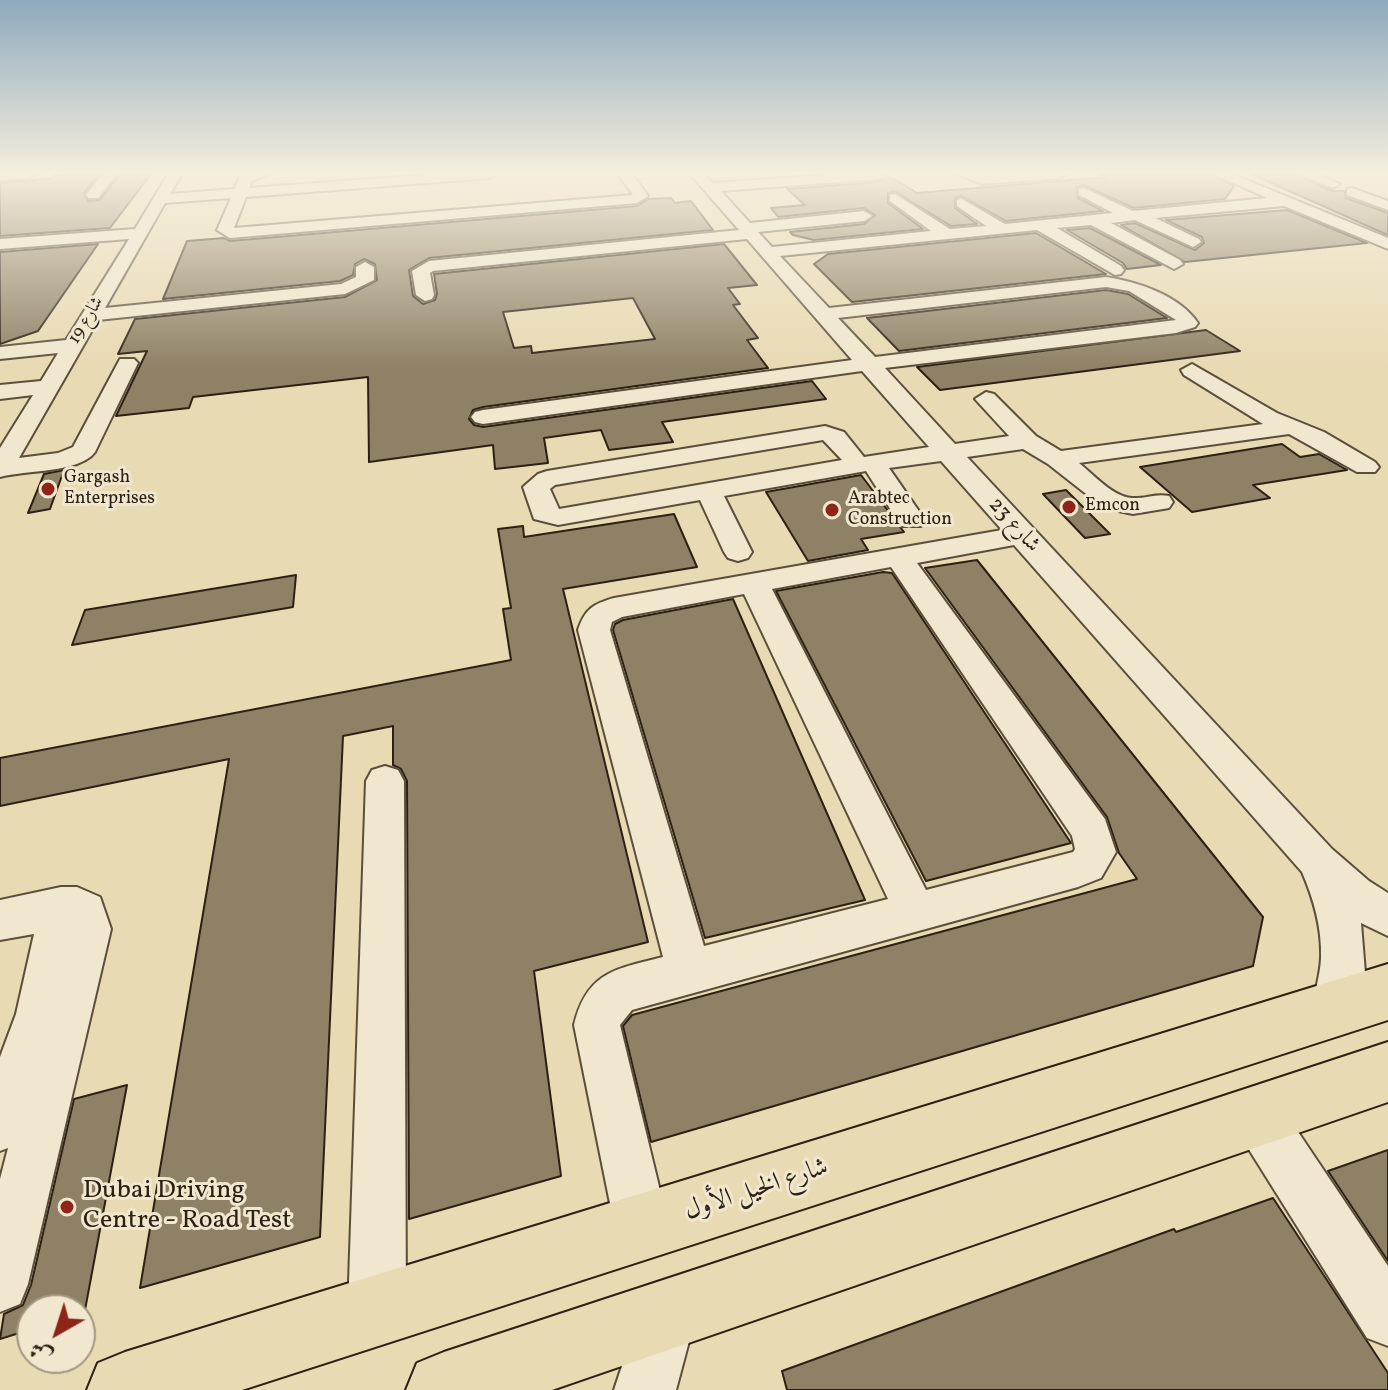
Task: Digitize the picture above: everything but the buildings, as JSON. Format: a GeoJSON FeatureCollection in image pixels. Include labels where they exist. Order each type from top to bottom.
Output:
{"type":"FeatureCollection","features":[{"type":"Feature","properties":{"kind":"main road","name":"شارع الخيل الأول"},"geometry":{"type":"LineString","coordinates":[[125,1390],[1362,1000]]}},
{"type":"Feature","properties":{"kind":"main road"},"geometry":{"type":"LineString","coordinates":[[444,1390],[536,1377],[667,1315],[1388,1072]]}},
{"type":"Feature","properties":{"kind":"street"},"geometry":{"type":"LineString","coordinates":[[0,244],[65,239]]}},
{"type":"Feature","properties":{"kind":"street","name":"شارع 19"},"geometry":{"type":"LineString","coordinates":[[0,469],[136,239]]}},
{"type":"Feature","properties":{"kind":"street"},"geometry":{"type":"LineString","coordinates":[[425,295],[421,271],[429,266],[745,239]]}},
{"type":"Feature","properties":{"kind":"street","name":"شارع 23"},"geometry":{"type":"LineString","coordinates":[[756,239],[1318,862],[1354,895],[1388,916]]}},
{"type":"Feature","properties":{"kind":"street"},"geometry":{"type":"LineString","coordinates":[[1068,239],[1115,270]]}},
{"type":"Feature","properties":{"kind":"street"},"geometry":{"type":"LineString","coordinates":[[1128,239],[1174,264]]}},
{"type":"Feature","properties":{"kind":"street"},"geometry":{"type":"LineString","coordinates":[[1186,239],[1193,242]]}},
{"type":"Feature","properties":{"kind":"street"},"geometry":{"type":"LineString","coordinates":[[91,315],[345,289],[365,280],[365,267]]}},
{"type":"Feature","properties":{"kind":"street"},"geometry":{"type":"LineString","coordinates":[[483,417],[868,364],[1183,327],[1188,320],[1134,287],[1106,282],[822,314]]}},
{"type":"Feature","properties":{"kind":"street"},"geometry":{"type":"LineString","coordinates":[[0,353],[72,346]]}},
{"type":"Feature","properties":{"kind":"street"},"geometry":{"type":"LineString","coordinates":[[0,469],[70,458],[87,448],[127,363]]}},
{"type":"Feature","properties":{"kind":"street"},"geometry":{"type":"LineString","coordinates":[[1192,370],[1269,418],[1316,437],[1366,467]]}},
{"type":"Feature","properties":{"kind":"street"},"geometry":{"type":"LineString","coordinates":[[0,392],[48,387]]}},
{"type":"Feature","properties":{"kind":"street"},"geometry":{"type":"LineString","coordinates":[[986,399],[1027,441],[1057,459],[1113,502],[1133,506],[1160,502]]}},
{"type":"Feature","properties":{"kind":"street"},"geometry":{"type":"LineString","coordinates":[[1057,459],[1291,427]]}},
{"type":"Feature","properties":{"kind":"street"},"geometry":{"type":"LineString","coordinates":[[642,1228],[599,1036],[599,1014],[611,996],[621,990],[1078,869],[1087,865],[1096,852],[1091,831],[905,538],[865,464],[836,437],[825,433],[547,479],[536,487],[544,513],[553,517],[865,464],[1027,441]]}},
{"type":"Feature","properties":{"kind":"street"},"geometry":{"type":"LineString","coordinates":[[708,490],[915,912]]}},
{"type":"Feature","properties":{"kind":"street"},"geometry":{"type":"LineString","coordinates":[[689,972],[593,625],[598,616],[614,608],[746,567],[905,538],[1021,535]]}},
{"type":"Feature","properties":{"kind":"street"},"geometry":{"type":"LineString","coordinates":[[377,1311],[385,781]]}},
{"type":"Feature","properties":{"kind":"street","name":"شارع 23"},"geometry":{"type":"LineString","coordinates":[[1318,862],[1339,912],[1344,937],[1343,986],[1362,1000]]}},
{"type":"Feature","properties":{"kind":"street"},"geometry":{"type":"LineString","coordinates":[[0,920],[61,907],[12,1160],[0,1284]]}},
{"type":"Feature","properties":{"kind":"street"},"geometry":{"type":"LineString","coordinates":[[1256,1114],[1388,1317]]}},
{"type":"Feature","properties":{"kind":"street"},"geometry":{"type":"LineString","coordinates":[[645,1390],[667,1315]]}},
{"type":"Feature","properties":{"kind":"place","name":"Gargash Enterprises"},"geometry":{"type":"Point","coordinates":[48,489]}},
{"type":"Feature","properties":{"kind":"place","name":"Emcon"},"geometry":{"type":"Point","coordinates":[1069,507]}},
{"type":"Feature","properties":{"kind":"place","name":"Arabtec Construction"},"geometry":{"type":"Point","coordinates":[832,510]}},
{"type":"Feature","properties":{"kind":"place","name":"Dubai Driving Centre - Road Test"},"geometry":{"type":"Point","coordinates":[67,1207]}}]}
